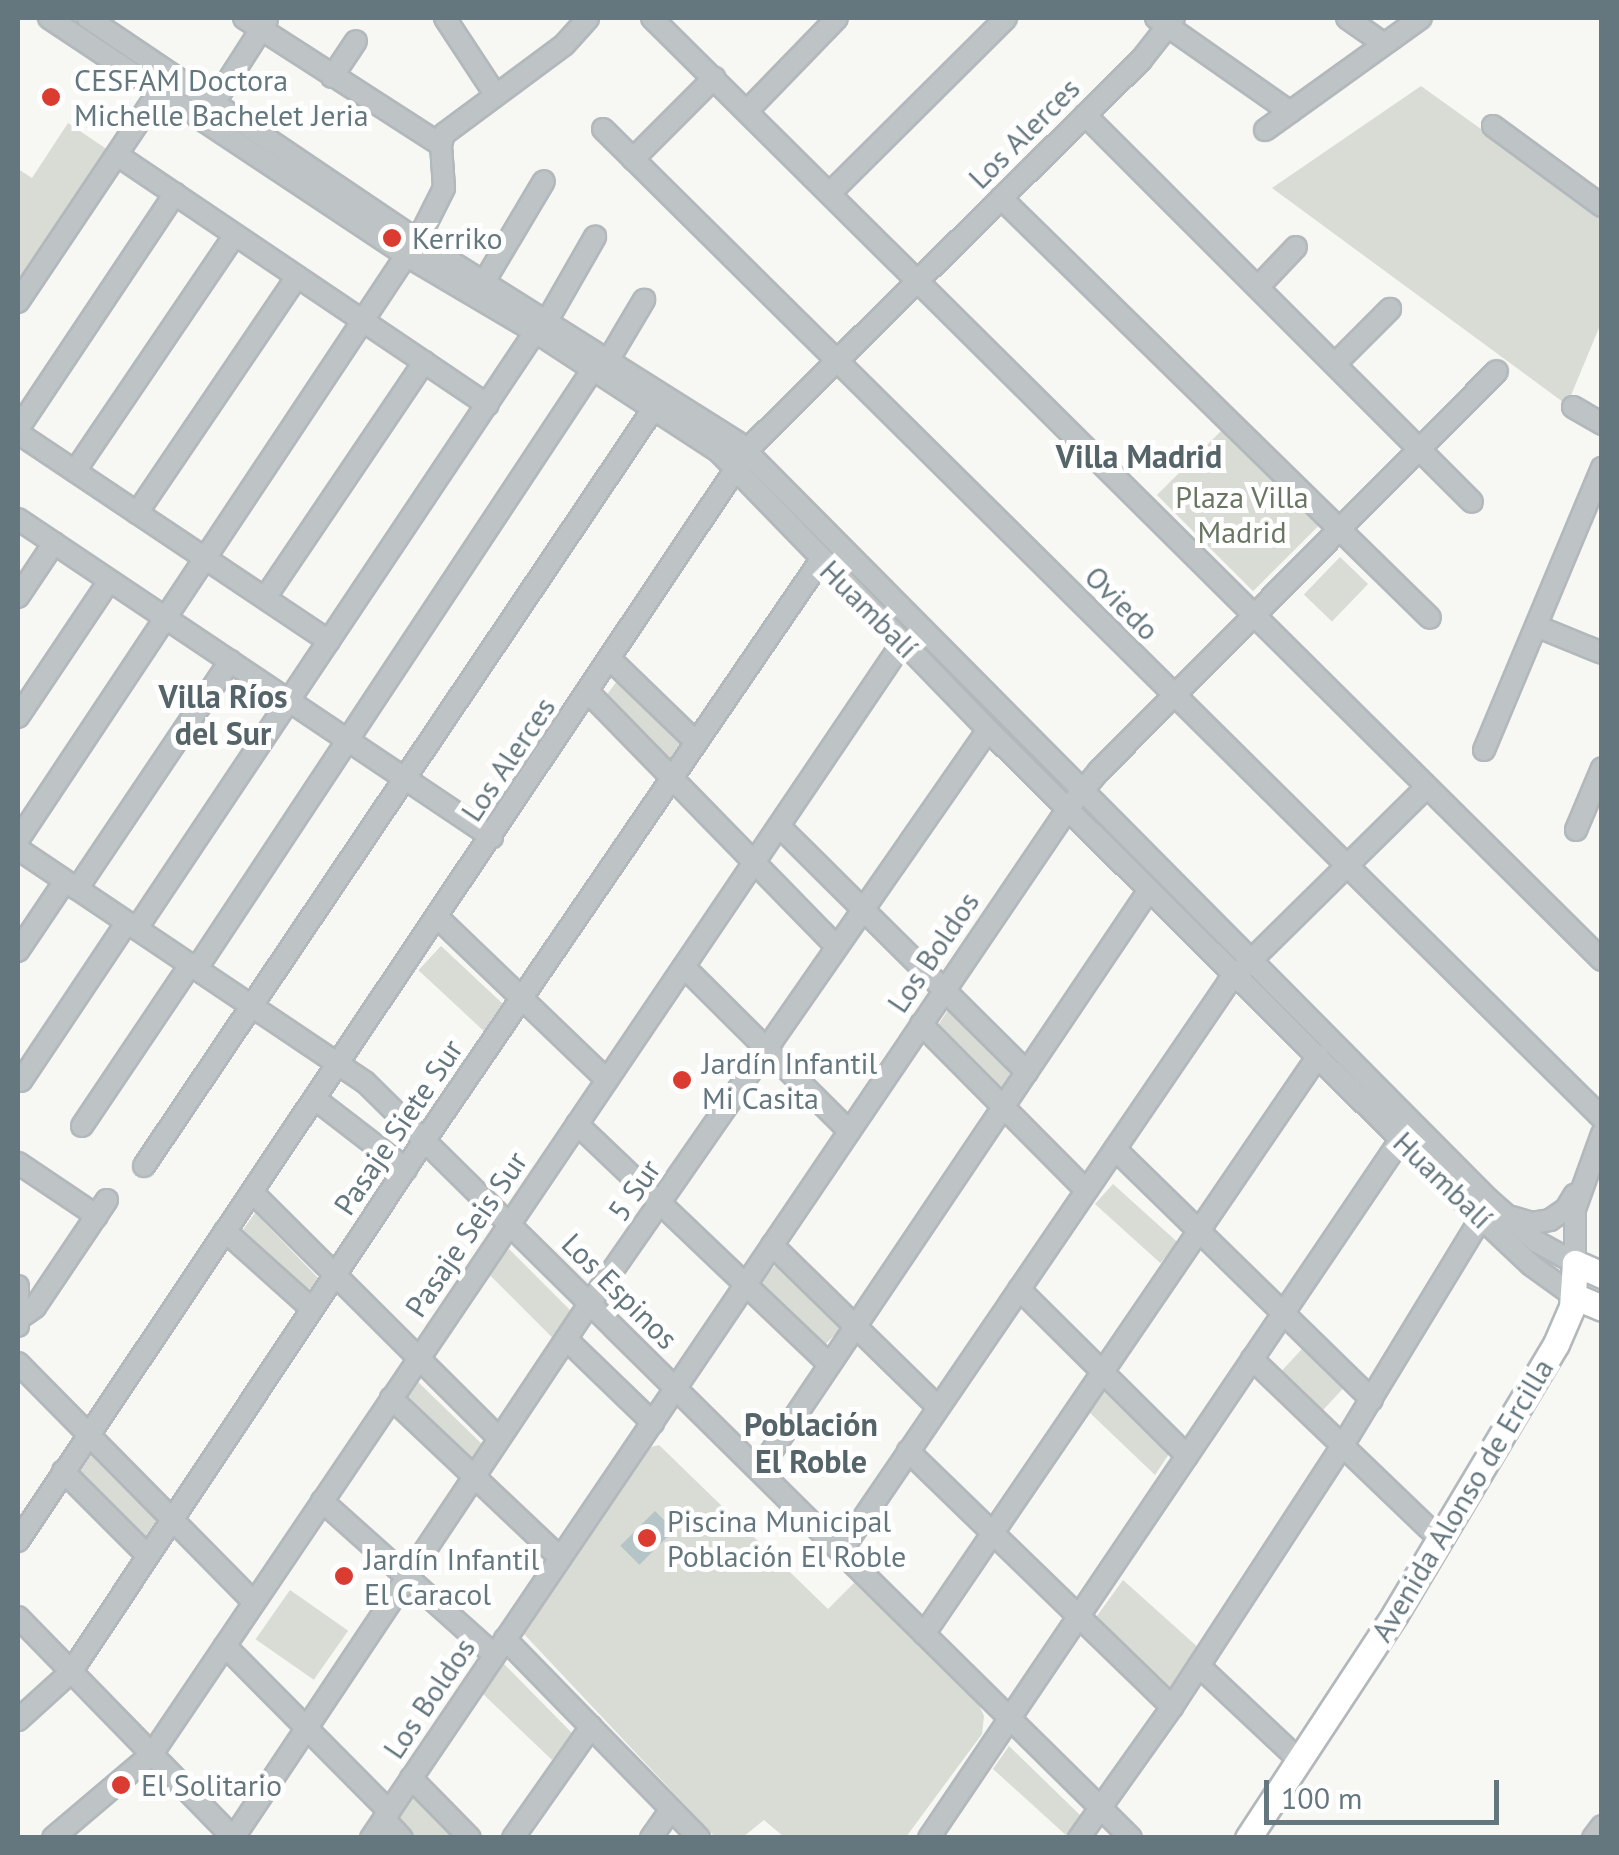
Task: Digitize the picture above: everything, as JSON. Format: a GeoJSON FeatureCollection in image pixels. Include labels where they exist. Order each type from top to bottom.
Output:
{"type":"FeatureCollection","features":[{"type":"Feature","properties":{"kind":"main road","name":"Huambalí"},"geometry":{"type":"LineString","coordinates":[[1575,1263],[1602,1275]]}},
{"type":"Feature","properties":{"kind":"main road","name":"Avenida Alonso de Ercilla"},"geometry":{"type":"LineString","coordinates":[[1248,1838],[1440,1539],[1562,1334],[1574,1296],[1575,1263]]}},
{"type":"Feature","properties":{"kind":"main road","name":"Huambalí"},"geometry":{"type":"LineString","coordinates":[[1574,1296],[1602,1308]]}},
{"type":"Feature","properties":{"kind":"street","name":"Huambalí"},"geometry":{"type":"LineString","coordinates":[[50,18],[159,91],[601,364],[722,430],[741,460],[821,560],[988,730],[1481,1218],[1532,1265],[1574,1296]]}},
{"type":"Feature","properties":{"kind":"street","name":"Huambalí"},"geometry":{"type":"LineString","coordinates":[[88,18],[214,102],[412,248],[484,282],[542,326]]}},
{"type":"Feature","properties":{"kind":"street"},"geometry":{"type":"LineString","coordinates":[[445,18],[495,94]]}},
{"type":"Feature","properties":{"kind":"street"},"geometry":{"type":"LineString","coordinates":[[18,840],[412,248],[444,188],[441,146],[447,131],[564,45],[588,18]]}},
{"type":"Feature","properties":{"kind":"street"},"geometry":{"type":"LineString","coordinates":[[652,18],[1602,960]]}},
{"type":"Feature","properties":{"kind":"street"},"geometry":{"type":"LineString","coordinates":[[830,193],[1006,18]]}},
{"type":"Feature","properties":{"kind":"street"},"geometry":{"type":"LineString","coordinates":[[1347,18],[1384,44]]}},
{"type":"Feature","properties":{"kind":"street"},"geometry":{"type":"LineString","coordinates":[[1265,130],[1421,18]]}},
{"type":"Feature","properties":{"kind":"street"},"geometry":{"type":"LineString","coordinates":[[1166,21],[1290,112]]}},
{"type":"Feature","properties":{"kind":"street","name":"Los Alerces"},"geometry":{"type":"LineString","coordinates":[[18,1541],[741,460],[836,360],[1125,76],[1166,21]]}},
{"type":"Feature","properties":{"kind":"street"},"geometry":{"type":"LineString","coordinates":[[214,102],[258,22],[332,77],[441,146]]}},
{"type":"Feature","properties":{"kind":"street"},"geometry":{"type":"LineString","coordinates":[[747,111],[824,22]]}},
{"type":"Feature","properties":{"kind":"street"},"geometry":{"type":"LineString","coordinates":[[332,77],[356,42]]}},
{"type":"Feature","properties":{"kind":"street"},"geometry":{"type":"LineString","coordinates":[[634,159],[714,78]]}},
{"type":"Feature","properties":{"kind":"street"},"geometry":{"type":"LineString","coordinates":[[18,302],[159,91]]}},
{"type":"Feature","properties":{"kind":"street"},"geometry":{"type":"LineString","coordinates":[[1086,115],[1472,502]]}},
{"type":"Feature","properties":{"kind":"street"},"geometry":{"type":"LineString","coordinates":[[1493,126],[1602,206]]}},
{"type":"Feature","properties":{"kind":"street","name":"Oviedo"},"geometry":{"type":"LineString","coordinates":[[603,129],[1602,1118]]}},
{"type":"Feature","properties":{"kind":"street"},"geometry":{"type":"LineString","coordinates":[[117,155],[487,404]]}},
{"type":"Feature","properties":{"kind":"street"},"geometry":{"type":"LineString","coordinates":[[484,282],[544,181]]}},
{"type":"Feature","properties":{"kind":"street"},"geometry":{"type":"LineString","coordinates":[[175,194],[18,431],[329,641]]}},
{"type":"Feature","properties":{"kind":"street"},"geometry":{"type":"LineString","coordinates":[[1001,198],[1430,618]]}},
{"type":"Feature","properties":{"kind":"street"},"geometry":{"type":"LineString","coordinates":[[75,471],[235,234]]}},
{"type":"Feature","properties":{"kind":"street"},"geometry":{"type":"LineString","coordinates":[[20,1081],[289,701],[542,326],[595,237]]}},
{"type":"Feature","properties":{"kind":"street"},"geometry":{"type":"LineString","coordinates":[[1258,287],[1296,247]]}},
{"type":"Feature","properties":{"kind":"street"},"geometry":{"type":"LineString","coordinates":[[138,513],[297,276]]}},
{"type":"Feature","properties":{"kind":"street"},"geometry":{"type":"LineString","coordinates":[[82,1126],[644,300]]}},
{"type":"Feature","properties":{"kind":"street"},"geometry":{"type":"LineString","coordinates":[[1335,364],[1390,309]]}},
{"type":"Feature","properties":{"kind":"street"},"geometry":{"type":"LineString","coordinates":[[265,598],[424,362]]}},
{"type":"Feature","properties":{"kind":"street","name":"Huambalí"},"geometry":{"type":"LineString","coordinates":[[601,364],[654,408],[741,460],[1084,789],[1502,1212],[1538,1242],[1575,1263]]}},
{"type":"Feature","properties":{"kind":"street","name":"Los Boldos"},"geometry":{"type":"LineString","coordinates":[[372,1838],[1069,808],[1254,614],[1497,371]]}},
{"type":"Feature","properties":{"kind":"street"},"geometry":{"type":"LineString","coordinates":[[144,1166],[654,408]]}},
{"type":"Feature","properties":{"kind":"street"},"geometry":{"type":"LineString","coordinates":[[1573,408],[1602,424]]}},
{"type":"Feature","properties":{"kind":"street"},"geometry":{"type":"LineString","coordinates":[[1484,750],[1602,468]]}},
{"type":"Feature","properties":{"kind":"street"},"geometry":{"type":"LineString","coordinates":[[18,519],[492,837]]}},
{"type":"Feature","properties":{"kind":"street"},"geometry":{"type":"LineString","coordinates":[[18,597],[54,544]]}},
{"type":"Feature","properties":{"kind":"street","name":"Pasaje Siete Sur"},"geometry":{"type":"LineString","coordinates":[[18,1720],[71,1672],[424,1141],[821,560]]}},
{"type":"Feature","properties":{"kind":"street"},"geometry":{"type":"LineString","coordinates":[[18,718],[109,580]]}},
{"type":"Feature","properties":{"kind":"street"},"geometry":{"type":"LineString","coordinates":[[1536,626],[1602,653]]}},
{"type":"Feature","properties":{"kind":"street","name":"Pasaje Seis Sur"},"geometry":{"type":"LineString","coordinates":[[53,1838],[152,1754],[903,642]]}},
{"type":"Feature","properties":{"kind":"street"},"geometry":{"type":"LineString","coordinates":[[610,660],[696,742]]}},
{"type":"Feature","properties":{"kind":"street"},"geometry":{"type":"LineString","coordinates":[[18,951],[71,885],[230,662]]}},
{"type":"Feature","properties":{"kind":"street"},"geometry":{"type":"LineString","coordinates":[[588,692],[838,947]]}},
{"type":"Feature","properties":{"kind":"street","name":"5 Sur"},"geometry":{"type":"LineString","coordinates":[[234,1837],[498,1438],[988,730]]}},
{"type":"Feature","properties":{"kind":"street"},"geometry":{"type":"LineString","coordinates":[[1576,830],[1602,768]]}},
{"type":"Feature","properties":{"kind":"street"},"geometry":{"type":"LineString","coordinates":[[841,1551],[1236,974],[1427,787]]}},
{"type":"Feature","properties":{"kind":"street"},"geometry":{"type":"LineString","coordinates":[[780,827],[1027,1072]]}},
{"type":"Feature","properties":{"kind":"street","name":"Los Espinos"},"geometry":{"type":"LineString","coordinates":[[18,849],[340,1062],[1131,1838]]}},
{"type":"Feature","properties":{"kind":"street"},"geometry":{"type":"LineString","coordinates":[[759,1470],[1150,890]]}},
{"type":"Feature","properties":{"kind":"street"},"geometry":{"type":"LineString","coordinates":[[438,918],[607,1080]]}},
{"type":"Feature","properties":{"kind":"street"},"geometry":{"type":"LineString","coordinates":[[684,967],[849,1131]]}},
{"type":"Feature","properties":{"kind":"street"},"geometry":{"type":"LineString","coordinates":[[921,1024],[1086,1190]]}},
{"type":"Feature","properties":{"kind":"street"},"geometry":{"type":"LineString","coordinates":[[924,1634],[1318,1056]]}},
{"type":"Feature","properties":{"kind":"street"},"geometry":{"type":"LineString","coordinates":[[315,1098],[406,1169]]}},
{"type":"Feature","properties":{"kind":"street"},"geometry":{"type":"LineString","coordinates":[[577,1124],[830,1365]]}},
{"type":"Feature","properties":{"kind":"street","name":"Avenida Alonso de Ercilla"},"geometry":{"type":"LineString","coordinates":[[1575,1263],[1575,1209],[1602,1134]]}},
{"type":"Feature","properties":{"kind":"street"},"geometry":{"type":"LineString","coordinates":[[929,1838],[1401,1139]]}},
{"type":"Feature","properties":{"kind":"street"},"geometry":{"type":"LineString","coordinates":[[1115,1149],[1372,1400]]}},
{"type":"Feature","properties":{"kind":"street"},"geometry":{"type":"LineString","coordinates":[[18,1163],[102,1208],[35,1308],[18,1323]]}},
{"type":"Feature","properties":{"kind":"street"},"geometry":{"type":"LineString","coordinates":[[1502,1212],[1532,1223],[1550,1220],[1566,1209],[1581,1184]]}},
{"type":"Feature","properties":{"kind":"street"},"geometry":{"type":"LineString","coordinates":[[252,1192],[498,1438]]}},
{"type":"Feature","properties":{"kind":"street"},"geometry":{"type":"LineString","coordinates":[[1079,1838],[1172,1707],[1343,1445],[1481,1218]]}},
{"type":"Feature","properties":{"kind":"street"},"geometry":{"type":"LineString","coordinates":[[225,1231],[312,1309]]}},
{"type":"Feature","properties":{"kind":"street"},"geometry":{"type":"LineString","coordinates":[[772,1245],[938,1407]]}},
{"type":"Feature","properties":{"kind":"street"},"geometry":{"type":"LineString","coordinates":[[18,1286],[18,1323]]}},
{"type":"Feature","properties":{"kind":"street"},"geometry":{"type":"LineString","coordinates":[[1019,1289],[1187,1456]]}},
{"type":"Feature","properties":{"kind":"street"},"geometry":{"type":"LineString","coordinates":[[566,1339],[652,1423]]}},
{"type":"Feature","properties":{"kind":"street"},"geometry":{"type":"LineString","coordinates":[[1252,1359],[1440,1539]]}},
{"type":"Feature","properties":{"kind":"street"},"geometry":{"type":"LineString","coordinates":[[18,1362],[254,1602]]}},
{"type":"Feature","properties":{"kind":"street"},"geometry":{"type":"LineString","coordinates":[[391,1398],[560,1558]]}},
{"type":"Feature","properties":{"kind":"street"},"geometry":{"type":"LineString","coordinates":[[908,1452],[1172,1707]]}},
{"type":"Feature","properties":{"kind":"street"},"geometry":{"type":"LineString","coordinates":[[63,1472],[148,1556]]}},
{"type":"Feature","properties":{"kind":"street"},"geometry":{"type":"LineString","coordinates":[[322,1501],[408,1578],[500,1647],[591,1727],[699,1838]]}},
{"type":"Feature","properties":{"kind":"street"},"geometry":{"type":"LineString","coordinates":[[18,1617],[234,1837]]}},
{"type":"Feature","properties":{"kind":"street"},"geometry":{"type":"LineString","coordinates":[[225,1646],[306,1727],[387,1815],[402,1838]]}},
{"type":"Feature","properties":{"kind":"street"},"geometry":{"type":"LineString","coordinates":[[1199,1666],[1300,1761]]}},
{"type":"Feature","properties":{"kind":"street"},"geometry":{"type":"LineString","coordinates":[[513,1838],[591,1727]]}},
{"type":"Feature","properties":{"kind":"street"},"geometry":{"type":"LineString","coordinates":[[412,1778],[470,1838]]}},
{"type":"Feature","properties":{"kind":"street"},"geometry":{"type":"LineString","coordinates":[[652,1838],[671,1809]]}},
{"type":"Feature","properties":{"kind":"street"},"geometry":{"type":"LineString","coordinates":[[1594,1838],[1602,1826]]}},
{"type":"Feature","properties":{"kind":"green space"},"geometry":{"type":"Polygon","coordinates":[[[1421,86],[1601,215],[1601,323],[1567,405],[1272,188],[1421,86]]]}},
{"type":"Feature","properties":{"kind":"green space"},"geometry":{"type":"Polygon","coordinates":[[[68,123],[108,150],[18,287],[18,169],[32,178],[68,123]]]}},
{"type":"Feature","properties":{"kind":"green space","name":"Plaza Villa Madrid"},"geometry":{"type":"Polygon","coordinates":[[[1222,430],[1318,526],[1253,591],[1157,495],[1222,430]]]}},
{"type":"Feature","properties":{"kind":"green space"},"geometry":{"type":"Polygon","coordinates":[[[1340,557],[1368,584],[1332,621],[1304,594],[1340,557]]]}},
{"type":"Feature","properties":{"kind":"green space"},"geometry":{"type":"Polygon","coordinates":[[[623,673],[687,736],[669,763],[603,700],[623,673]]]}},
{"type":"Feature","properties":{"kind":"green space"},"geometry":{"type":"Polygon","coordinates":[[[441,946],[507,1007],[484,1032],[418,970],[441,946]]]}},
{"type":"Feature","properties":{"kind":"green space"},"geometry":{"type":"Polygon","coordinates":[[[950,1007],[1016,1074],[1000,1098],[935,1030],[950,1007]]]}},
{"type":"Feature","properties":{"kind":"green space"},"geometry":{"type":"Polygon","coordinates":[[[1113,1184],[1178,1243],[1160,1263],[1095,1204],[1113,1184]]]}},
{"type":"Feature","properties":{"kind":"green space"},"geometry":{"type":"Polygon","coordinates":[[[255,1213],[322,1282],[301,1313],[232,1245],[255,1213]]]}},
{"type":"Feature","properties":{"kind":"green space"},"geometry":{"type":"Polygon","coordinates":[[[509,1249],[575,1315],[552,1337],[486,1272],[509,1249]]]}},
{"type":"Feature","properties":{"kind":"green space"},"geometry":{"type":"Polygon","coordinates":[[[779,1262],[843,1326],[820,1350],[756,1285],[779,1262]]]}},
{"type":"Feature","properties":{"kind":"green space"},"geometry":{"type":"Polygon","coordinates":[[[1302,1349],[1344,1388],[1321,1412],[1279,1373],[1302,1349]]]}},
{"type":"Feature","properties":{"kind":"green space"},"geometry":{"type":"Polygon","coordinates":[[[415,1379],[486,1448],[472,1465],[401,1401],[415,1379]]]}},
{"type":"Feature","properties":{"kind":"green space"},"geometry":{"type":"Polygon","coordinates":[[[1106,1387],[1171,1451],[1155,1475],[1089,1412],[1106,1387]]]}},
{"type":"Feature","properties":{"kind":"green space"},"geometry":{"type":"Polygon","coordinates":[[[659,1445],[828,1609],[858,1579],[977,1700],[984,1716],[982,1734],[906,1837],[784,1837],[764,1820],[743,1837],[715,1837],[524,1634],[647,1448],[659,1445]]]}},
{"type":"Feature","properties":{"kind":"green space"},"geometry":{"type":"Polygon","coordinates":[[[96,1446],[166,1516],[140,1542],[70,1472],[96,1446]]]}},
{"type":"Feature","properties":{"kind":"green space"},"geometry":{"type":"Polygon","coordinates":[[[1123,1580],[1201,1650],[1173,1694],[1094,1620],[1123,1580]]]}},
{"type":"Feature","properties":{"kind":"green space"},"geometry":{"type":"Polygon","coordinates":[[[290,1590],[348,1631],[314,1680],[256,1639],[290,1590]]]}},
{"type":"Feature","properties":{"kind":"green space"},"geometry":{"type":"Polygon","coordinates":[[[504,1664],[572,1733],[552,1760],[483,1694],[504,1664]]]}},
{"type":"Feature","properties":{"kind":"green space"},"geometry":{"type":"Polygon","coordinates":[[[1009,1746],[1082,1817],[1068,1837],[993,1769],[1009,1746]]]}},
{"type":"Feature","properties":{"kind":"green space"},"geometry":{"type":"Polygon","coordinates":[[[417,1792],[460,1837],[411,1837],[396,1822],[417,1792]]]}},
{"type":"Feature","properties":{"kind":"shaded area","name":"Piscina Municipal Población El Roble"},"geometry":{"type":"Polygon","coordinates":[[[655,1511],[674,1530],[639,1565],[620,1546],[655,1511]]]}},
{"type":"Feature","properties":{"kind":"place","name":"CESFAM Doctora Michelle Bachelet Jeria"},"geometry":{"type":"Point","coordinates":[51,97]}},
{"type":"Feature","properties":{"kind":"place","name":"Kerriko"},"geometry":{"type":"Point","coordinates":[392,238]}},
{"type":"Feature","properties":{"kind":"place","name":"Jardín Infantil Mi Casita"},"geometry":{"type":"Point","coordinates":[682,1080]}},
{"type":"Feature","properties":{"kind":"place","name":"Piscina Municipal Población El Roble"},"geometry":{"type":"Point","coordinates":[647,1538]}},
{"type":"Feature","properties":{"kind":"place","name":"Jardín Infantil El Caracol"},"geometry":{"type":"Point","coordinates":[344,1576]}},
{"type":"Feature","properties":{"kind":"place","name":"El Solitario"},"geometry":{"type":"Point","coordinates":[121,1785]}},
{"type":"Feature","properties":{"kind":"district","name":"Villa Madrid"},"geometry":{"type":"Point","coordinates":[1139,456]}},
{"type":"Feature","properties":{"kind":"district","name":"Villa Ríos del Sur"},"geometry":{"type":"Point","coordinates":[223,716]}},
{"type":"Feature","properties":{"kind":"district","name":"Población El Roble"},"geometry":{"type":"Point","coordinates":[811,1444]}}]}
